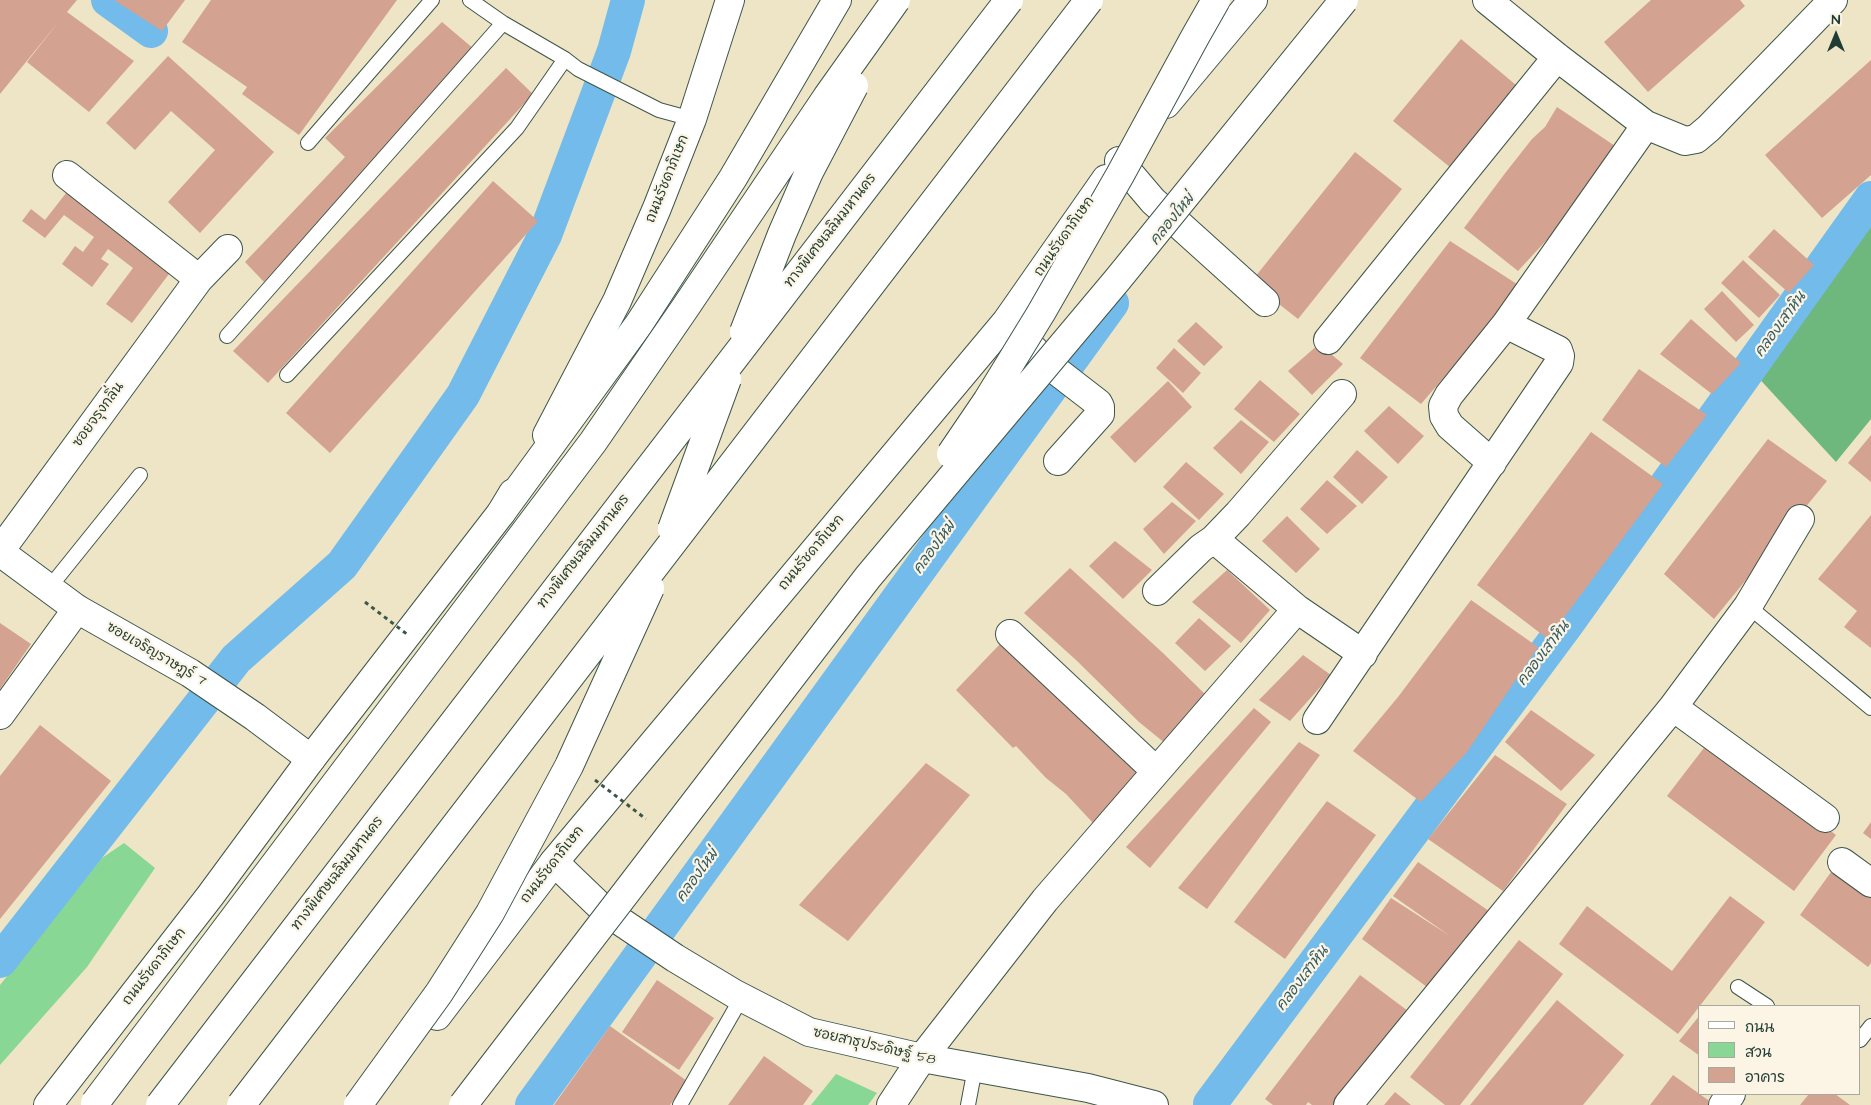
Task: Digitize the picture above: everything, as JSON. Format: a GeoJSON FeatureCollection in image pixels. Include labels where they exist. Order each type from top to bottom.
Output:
{"type":"FeatureCollection","features":[{"type":"Feature","properties":{"kind":"main road","name":"ถนนรัชดาภิเษก"},"geometry":{"type":"LineString","coordinates":[[48,1105],[210,896],[311,759],[501,513],[557,417],[617,301],[658,208],[692,119],[730,0]]}},
{"type":"Feature","properties":{"kind":"main road"},"geometry":{"type":"LineString","coordinates":[[501,513],[639,324],[733,178],[837,0]]}},
{"type":"Feature","properties":{"kind":"main road"},"geometry":{"type":"LineString","coordinates":[[94,1105],[593,442],[686,308],[827,97],[896,0]]}},
{"type":"Feature","properties":{"kind":"main road"},"geometry":{"type":"LineString","coordinates":[[358,1105],[440,993],[490,913],[570,766],[642,608],[697,464],[757,297],[809,172],[838,113],[904,0]]}},
{"type":"Feature","properties":{"kind":"main road","name":"ทางพิเศษเฉลิมมหานคร"},"geometry":{"type":"LineString","coordinates":[[160,1105],[1009,0]]}},
{"type":"Feature","properties":{"kind":"main road"},"geometry":{"type":"LineString","coordinates":[[241,1105],[1089,0]]}},
{"type":"Feature","properties":{"kind":"main road"},"geometry":{"type":"LineString","coordinates":[[868,577],[987,401],[1041,313],[1120,175],[1216,0]]}},
{"type":"Feature","properties":{"kind":"main road","name":"ถนนรัชดาภิเษก"},"geometry":{"type":"LineString","coordinates":[[370,1105],[554,862],[1006,322],[1119,160],[1253,0]]}},
{"type":"Feature","properties":{"kind":"main road"},"geometry":{"type":"LineString","coordinates":[[463,1105],[868,577],[1118,279],[1344,0]]}},
{"type":"Feature","properties":{"kind":"main road"},"geometry":{"type":"LineString","coordinates":[[1487,0],[1556,57],[1646,125],[1686,141],[1696,139],[1709,128],[1833,0]]}},
{"type":"Feature","properties":{"kind":"main road"},"geometry":{"type":"LineString","coordinates":[[1328,340],[1556,57]]}},
{"type":"Feature","properties":{"kind":"main road"},"geometry":{"type":"LineString","coordinates":[[1492,463],[1450,426],[1444,416],[1443,406],[1449,395],[1506,324],[1646,125]]}},
{"type":"Feature","properties":{"kind":"main road"},"geometry":{"type":"LineString","coordinates":[[1119,160],[1153,201],[1265,302]]}},
{"type":"Feature","properties":{"kind":"main road"},"geometry":{"type":"LineString","coordinates":[[67,175],[199,279]]}},
{"type":"Feature","properties":{"kind":"main road","name":"ซอยจรุงกลิ่น"},"geometry":{"type":"LineString","coordinates":[[0,551],[199,279],[228,249]]}},
{"type":"Feature","properties":{"kind":"main road"},"geometry":{"type":"LineString","coordinates":[[1006,322],[1054,369],[1098,403],[1100,407],[1100,414],[1058,461]]}},
{"type":"Feature","properties":{"kind":"main road"},"geometry":{"type":"LineString","coordinates":[[1317,720],[1559,363],[1560,356],[1558,350],[1506,324]]}},
{"type":"Feature","properties":{"kind":"main road"},"geometry":{"type":"LineString","coordinates":[[1157,591],[1201,548],[1214,539],[1342,394]]}},
{"type":"Feature","properties":{"kind":"main road"},"geometry":{"type":"LineString","coordinates":[[1348,1105],[1673,707],[1748,606],[1800,519]]}},
{"type":"Feature","properties":{"kind":"main road"},"geometry":{"type":"LineString","coordinates":[[1214,539],[1296,609],[1363,654]]}},
{"type":"Feature","properties":{"kind":"main road","name":"ซอยเจริญราษฎร์ 7"},"geometry":{"type":"LineString","coordinates":[[0,551],[77,609],[190,673],[255,717],[311,759]]}},
{"type":"Feature","properties":{"kind":"main road"},"geometry":{"type":"LineString","coordinates":[[0,715],[77,609]]}},
{"type":"Feature","properties":{"kind":"main road"},"geometry":{"type":"LineString","coordinates":[[891,1105],[922,1058],[1045,900],[1296,609]]}},
{"type":"Feature","properties":{"kind":"main road"},"geometry":{"type":"LineString","coordinates":[[1010,634],[1156,771]]}},
{"type":"Feature","properties":{"kind":"main road"},"geometry":{"type":"LineString","coordinates":[[1673,707],[1825,818]]}},
{"type":"Feature","properties":{"kind":"main road","name":"ซอยสาธุประดิษฐ์ 58"},"geometry":{"type":"LineString","coordinates":[[554,862],[605,911],[675,958],[742,997],[809,1032],[1108,1099],[1154,1105]]}},
{"type":"Feature","properties":{"kind":"main road"},"geometry":{"type":"LineString","coordinates":[[1842,862],[1871,883]]}},
{"type":"Feature","properties":{"kind":"lane"},"geometry":{"type":"LineString","coordinates":[[308,142],[432,0]]}},
{"type":"Feature","properties":{"kind":"lane"},"geometry":{"type":"LineString","coordinates":[[470,0],[503,23],[565,59],[578,69],[658,110],[692,119]]}},
{"type":"Feature","properties":{"kind":"lane"},"geometry":{"type":"LineString","coordinates":[[227,336],[503,23]]}},
{"type":"Feature","properties":{"kind":"lane"},"geometry":{"type":"LineString","coordinates":[[287,375],[517,128],[565,59]]}},
{"type":"Feature","properties":{"kind":"lane"},"geometry":{"type":"LineString","coordinates":[[49,588],[140,475]]}},
{"type":"Feature","properties":{"kind":"lane"},"geometry":{"type":"LineString","coordinates":[[1748,606],[1871,708]]}},
{"type":"Feature","properties":{"kind":"lane"},"geometry":{"type":"LineString","coordinates":[[1738,987],[1766,1005]]}},
{"type":"Feature","properties":{"kind":"lane"},"geometry":{"type":"LineString","coordinates":[[680,1105],[742,997]]}},
{"type":"Feature","properties":{"kind":"lane"},"geometry":{"type":"LineString","coordinates":[[1861,1039],[1871,1026]]}},
{"type":"Feature","properties":{"kind":"lane"},"geometry":{"type":"LineString","coordinates":[[968,1105],[976,1068]]}},
{"type":"Feature","properties":{"kind":"green space"},"geometry":{"type":"Polygon","coordinates":[[[1871,213],[1871,419],[1836,462],[1754,373],[1871,213]]]}},
{"type":"Feature","properties":{"kind":"green space"},"geometry":{"type":"Polygon","coordinates":[[[124,843],[155,868],[87,967],[0,1065],[0,985],[102,858],[124,843]]]}},
{"type":"Feature","properties":{"kind":"green space"},"geometry":{"type":"Polygon","coordinates":[[[836,1074],[877,1093],[868,1105],[811,1105],[836,1074]]]}},
{"type":"Feature","properties":{"kind":"building"},"geometry":{"type":"Polygon","coordinates":[[[0,0],[77,0],[67,12],[134,61],[89,112],[27,62],[60,20],[0,94],[0,0]]]}},
{"type":"Feature","properties":{"kind":"building"},"geometry":{"type":"Polygon","coordinates":[[[114,0],[185,0],[162,31],[114,0]]]}},
{"type":"Feature","properties":{"kind":"building"},"geometry":{"type":"Polygon","coordinates":[[[211,0],[397,0],[299,135],[242,94],[247,87],[182,42],[211,0]]]}},
{"type":"Feature","properties":{"kind":"building"},"geometry":{"type":"Polygon","coordinates":[[[1651,0],[1740,0],[1745,6],[1648,92],[1604,42],[1651,0]]]}},
{"type":"Feature","properties":{"kind":"building"},"geometry":{"type":"Polygon","coordinates":[[[442,22],[474,49],[264,282],[245,262],[345,157],[325,138],[442,22]]]}},
{"type":"Feature","properties":{"kind":"building"},"geometry":{"type":"Polygon","coordinates":[[[1461,39],[1522,90],[1451,168],[1393,121],[1461,39]]]}},
{"type":"Feature","properties":{"kind":"building"},"geometry":{"type":"Polygon","coordinates":[[[168,56],[274,152],[200,233],[168,202],[215,150],[171,111],[135,150],[106,123],[168,56]]]}},
{"type":"Feature","properties":{"kind":"building"},"geometry":{"type":"Polygon","coordinates":[[[1871,60],[1871,175],[1822,218],[1765,155],[1871,60]]]}},
{"type":"Feature","properties":{"kind":"building"},"geometry":{"type":"Polygon","coordinates":[[[506,68],[533,94],[268,383],[233,351],[506,68]]]}},
{"type":"Feature","properties":{"kind":"building"},"geometry":{"type":"Polygon","coordinates":[[[1557,107],[1621,150],[1554,232],[1518,271],[1464,228],[1532,139],[1545,127],[1557,107]]]}},
{"type":"Feature","properties":{"kind":"building"},"geometry":{"type":"Polygon","coordinates":[[[1355,152],[1402,189],[1298,319],[1251,282],[1355,152]]]}},
{"type":"Feature","properties":{"kind":"building"},"geometry":{"type":"Polygon","coordinates":[[[493,181],[538,221],[330,453],[286,413],[493,181]]]}},
{"type":"Feature","properties":{"kind":"building"},"geometry":{"type":"Polygon","coordinates":[[[70,188],[175,266],[132,323],[106,304],[133,268],[108,249],[101,259],[109,264],[92,287],[62,264],[75,246],[83,252],[94,237],[64,215],[45,238],[22,221],[31,209],[45,220],[70,188]]]}},
{"type":"Feature","properties":{"kind":"building"},"geometry":{"type":"Polygon","coordinates":[[[1774,229],[1814,265],[1789,293],[1748,257],[1774,229]]]}},
{"type":"Feature","properties":{"kind":"building"},"geometry":{"type":"Polygon","coordinates":[[[1450,241],[1520,286],[1421,404],[1360,358],[1450,241]]]}},
{"type":"Feature","properties":{"kind":"building"},"geometry":{"type":"Polygon","coordinates":[[[1743,260],[1780,295],[1759,318],[1721,283],[1743,260]]]}},
{"type":"Feature","properties":{"kind":"building"},"geometry":{"type":"Polygon","coordinates":[[[1722,291],[1754,325],[1736,342],[1704,309],[1722,291]]]}},
{"type":"Feature","properties":{"kind":"building"},"geometry":{"type":"Polygon","coordinates":[[[1691,319],[1741,363],[1712,394],[1660,354],[1691,319]]]}},
{"type":"Feature","properties":{"kind":"building"},"geometry":{"type":"Polygon","coordinates":[[[1196,322],[1223,347],[1204,366],[1177,341],[1196,322]]]}},
{"type":"Feature","properties":{"kind":"building"},"geometry":{"type":"Polygon","coordinates":[[[1319,344],[1343,364],[1312,395],[1288,371],[1319,344]]]}},
{"type":"Feature","properties":{"kind":"building"},"geometry":{"type":"Polygon","coordinates":[[[1174,348],[1201,373],[1183,393],[1156,368],[1174,348]]]}},
{"type":"Feature","properties":{"kind":"building"},"geometry":{"type":"Polygon","coordinates":[[[1639,369],[1707,415],[1666,467],[1602,420],[1639,369]]]}},
{"type":"Feature","properties":{"kind":"building"},"geometry":{"type":"Polygon","coordinates":[[[1260,380],[1300,414],[1274,442],[1234,409],[1260,380]]]}},
{"type":"Feature","properties":{"kind":"building"},"geometry":{"type":"Polygon","coordinates":[[[1168,381],[1192,407],[1135,463],[1110,437],[1168,381]]]}},
{"type":"Feature","properties":{"kind":"building"},"geometry":{"type":"Polygon","coordinates":[[[1389,406],[1424,436],[1398,464],[1364,431],[1389,406]]]}},
{"type":"Feature","properties":{"kind":"building"},"geometry":{"type":"Polygon","coordinates":[[[1241,420],[1269,442],[1241,474],[1213,448],[1241,420]]]}},
{"type":"Feature","properties":{"kind":"building"},"geometry":{"type":"Polygon","coordinates":[[[1591,432],[1663,484],[1548,639],[1477,585],[1591,432]]]}},
{"type":"Feature","properties":{"kind":"building"},"geometry":{"type":"Polygon","coordinates":[[[1871,435],[1871,482],[1848,463],[1871,435]]]}},
{"type":"Feature","properties":{"kind":"building"},"geometry":{"type":"Polygon","coordinates":[[[1768,439],[1827,481],[1714,619],[1664,574],[1768,439]]]}},
{"type":"Feature","properties":{"kind":"building"},"geometry":{"type":"Polygon","coordinates":[[[1357,450],[1388,477],[1362,504],[1333,477],[1357,450]]]}},
{"type":"Feature","properties":{"kind":"building"},"geometry":{"type":"Polygon","coordinates":[[[1186,462],[1224,494],[1199,520],[1163,487],[1186,462]]]}},
{"type":"Feature","properties":{"kind":"building"},"geometry":{"type":"Polygon","coordinates":[[[1327,480],[1357,506],[1327,534],[1300,509],[1327,480]]]}},
{"type":"Feature","properties":{"kind":"building"},"geometry":{"type":"Polygon","coordinates":[[[1172,502],[1196,521],[1164,554],[1143,529],[1172,502]]]}},
{"type":"Feature","properties":{"kind":"building"},"geometry":{"type":"Polygon","coordinates":[[[1871,515],[1871,648],[1844,627],[1857,611],[1818,579],[1871,515]]]}},
{"type":"Feature","properties":{"kind":"building"},"geometry":{"type":"Polygon","coordinates":[[[1287,516],[1320,549],[1296,573],[1262,541],[1287,516]]]}},
{"type":"Feature","properties":{"kind":"building"},"geometry":{"type":"Polygon","coordinates":[[[1115,541],[1152,570],[1123,599],[1089,566],[1115,541]]]}},
{"type":"Feature","properties":{"kind":"building"},"geometry":{"type":"Polygon","coordinates":[[[1070,568],[1210,699],[1166,744],[1139,722],[1076,660],[1024,613],[1070,568]]]}},
{"type":"Feature","properties":{"kind":"building"},"geometry":{"type":"Polygon","coordinates":[[[1227,570],[1270,610],[1241,643],[1192,602],[1227,570]]]}},
{"type":"Feature","properties":{"kind":"building"},"geometry":{"type":"Polygon","coordinates":[[[1471,600],[1538,647],[1467,752],[1421,802],[1353,751],[1398,697],[1471,600]]]}},
{"type":"Feature","properties":{"kind":"building"},"geometry":{"type":"Polygon","coordinates":[[[1199,618],[1231,646],[1205,671],[1175,643],[1199,618]]]}},
{"type":"Feature","properties":{"kind":"building"},"geometry":{"type":"Polygon","coordinates":[[[0,623],[31,644],[0,689],[0,623]]]}},
{"type":"Feature","properties":{"kind":"building"},"geometry":{"type":"Polygon","coordinates":[[[1000,644],[1145,779],[1093,823],[1066,794],[1046,778],[1016,746],[1013,748],[956,690],[1000,644]]]}},
{"type":"Feature","properties":{"kind":"building"},"geometry":{"type":"Polygon","coordinates":[[[1303,655],[1331,675],[1290,721],[1259,700],[1303,655]]]}},
{"type":"Feature","properties":{"kind":"building"},"geometry":{"type":"Polygon","coordinates":[[[1254,708],[1271,722],[1150,868],[1126,847],[1254,708]]]}},
{"type":"Feature","properties":{"kind":"building"},"geometry":{"type":"Polygon","coordinates":[[[1531,710],[1595,755],[1561,791],[1505,742],[1531,710]]]}},
{"type":"Feature","properties":{"kind":"building"},"geometry":{"type":"Polygon","coordinates":[[[40,725],[111,781],[0,919],[0,776],[40,725]]]}},
{"type":"Feature","properties":{"kind":"building"},"geometry":{"type":"Polygon","coordinates":[[[1710,740],[1836,835],[1794,891],[1667,796],[1710,740]]]}},
{"type":"Feature","properties":{"kind":"building"},"geometry":{"type":"Polygon","coordinates":[[[1299,742],[1320,755],[1207,909],[1178,888],[1299,742]]]}},
{"type":"Feature","properties":{"kind":"building"},"geometry":{"type":"Polygon","coordinates":[[[1495,755],[1567,804],[1503,891],[1428,839],[1495,755]]]}},
{"type":"Feature","properties":{"kind":"building"},"geometry":{"type":"Polygon","coordinates":[[[926,763],[970,795],[848,941],[799,905],[926,763]]]}},
{"type":"Feature","properties":{"kind":"building"},"geometry":{"type":"Polygon","coordinates":[[[1327,801],[1376,835],[1285,959],[1234,922],[1327,801]]]}},
{"type":"Feature","properties":{"kind":"building"},"geometry":{"type":"Polygon","coordinates":[[[1871,822],[1871,839],[1863,833],[1871,822]]]}},
{"type":"Feature","properties":{"kind":"building"},"geometry":{"type":"Polygon","coordinates":[[[1418,862],[1489,911],[1461,943],[1431,990],[1362,939],[1391,898],[1450,936],[1393,896],[1418,862]]]}},
{"type":"Feature","properties":{"kind":"building"},"geometry":{"type":"Polygon","coordinates":[[[1834,868],[1871,895],[1871,963],[1868,967],[1800,915],[1834,868]]]}},
{"type":"Feature","properties":{"kind":"building"},"geometry":{"type":"Polygon","coordinates":[[[1730,896],[1765,922],[1701,1005],[1698,1005],[1698,1008],[1678,1034],[1559,944],[1587,906],[1672,971],[1730,896]]]}},
{"type":"Feature","properties":{"kind":"building"},"geometry":{"type":"Polygon","coordinates":[[[1519,940],[1563,974],[1460,1105],[1445,1105],[1410,1077],[1519,940]]]}},
{"type":"Feature","properties":{"kind":"building"},"geometry":{"type":"Polygon","coordinates":[[[1360,975],[1408,1011],[1338,1105],[1312,1105],[1308,1102],[1306,1105],[1273,1105],[1265,1099],[1360,975]]]}},
{"type":"Feature","properties":{"kind":"building"},"geometry":{"type":"Polygon","coordinates":[[[657,980],[714,1018],[679,1070],[622,1032],[657,980]]]}},
{"type":"Feature","properties":{"kind":"building"},"geometry":{"type":"Polygon","coordinates":[[[1557,1000],[1624,1055],[1583,1105],[1470,1105],[1557,1000]]]}},
{"type":"Feature","properties":{"kind":"building"},"geometry":{"type":"Polygon","coordinates":[[[1698,1017],[1698,1055],[1679,1041],[1698,1017]]]}},
{"type":"Feature","properties":{"kind":"building"},"geometry":{"type":"Polygon","coordinates":[[[610,1026],[687,1081],[670,1105],[554,1105],[610,1026]]]}},
{"type":"Feature","properties":{"kind":"building"},"geometry":{"type":"Polygon","coordinates":[[[764,1056],[813,1091],[803,1105],[728,1105],[764,1056]]]}},
{"type":"Feature","properties":{"kind":"building"},"geometry":{"type":"Polygon","coordinates":[[[1673,1075],[1698,1093],[1698,1095],[1701,1095],[1715,1105],[1650,1105],[1673,1075]]]}},
{"type":"Feature","properties":{"kind":"building"},"geometry":{"type":"Polygon","coordinates":[[[1395,1092],[1411,1105],[1384,1105],[1395,1092]]]}},
{"type":"Feature","properties":{"kind":"building"},"geometry":{"type":"Polygon","coordinates":[[[1808,1095],[1836,1095],[1850,1105],[1800,1105],[1808,1095]]]}},
{"type":"Feature","properties":{"kind":"waterway"},"geometry":{"type":"LineString","coordinates":[[108,0],[151,31]]}},
{"type":"Feature","properties":{"kind":"waterway"},"geometry":{"type":"LineString","coordinates":[[0,961],[236,659],[342,565],[463,395],[545,235],[614,51],[628,0]]}},
{"type":"Feature","properties":{"kind":"waterway","name":"คลองเสาหิน"},"geometry":{"type":"LineString","coordinates":[[1210,1104],[1567,624],[1871,198]]}},
{"type":"Feature","properties":{"kind":"waterway","name":"คลองใหม่"},"geometry":{"type":"LineString","coordinates":[[532,1105],[1112,303]]}}]}
